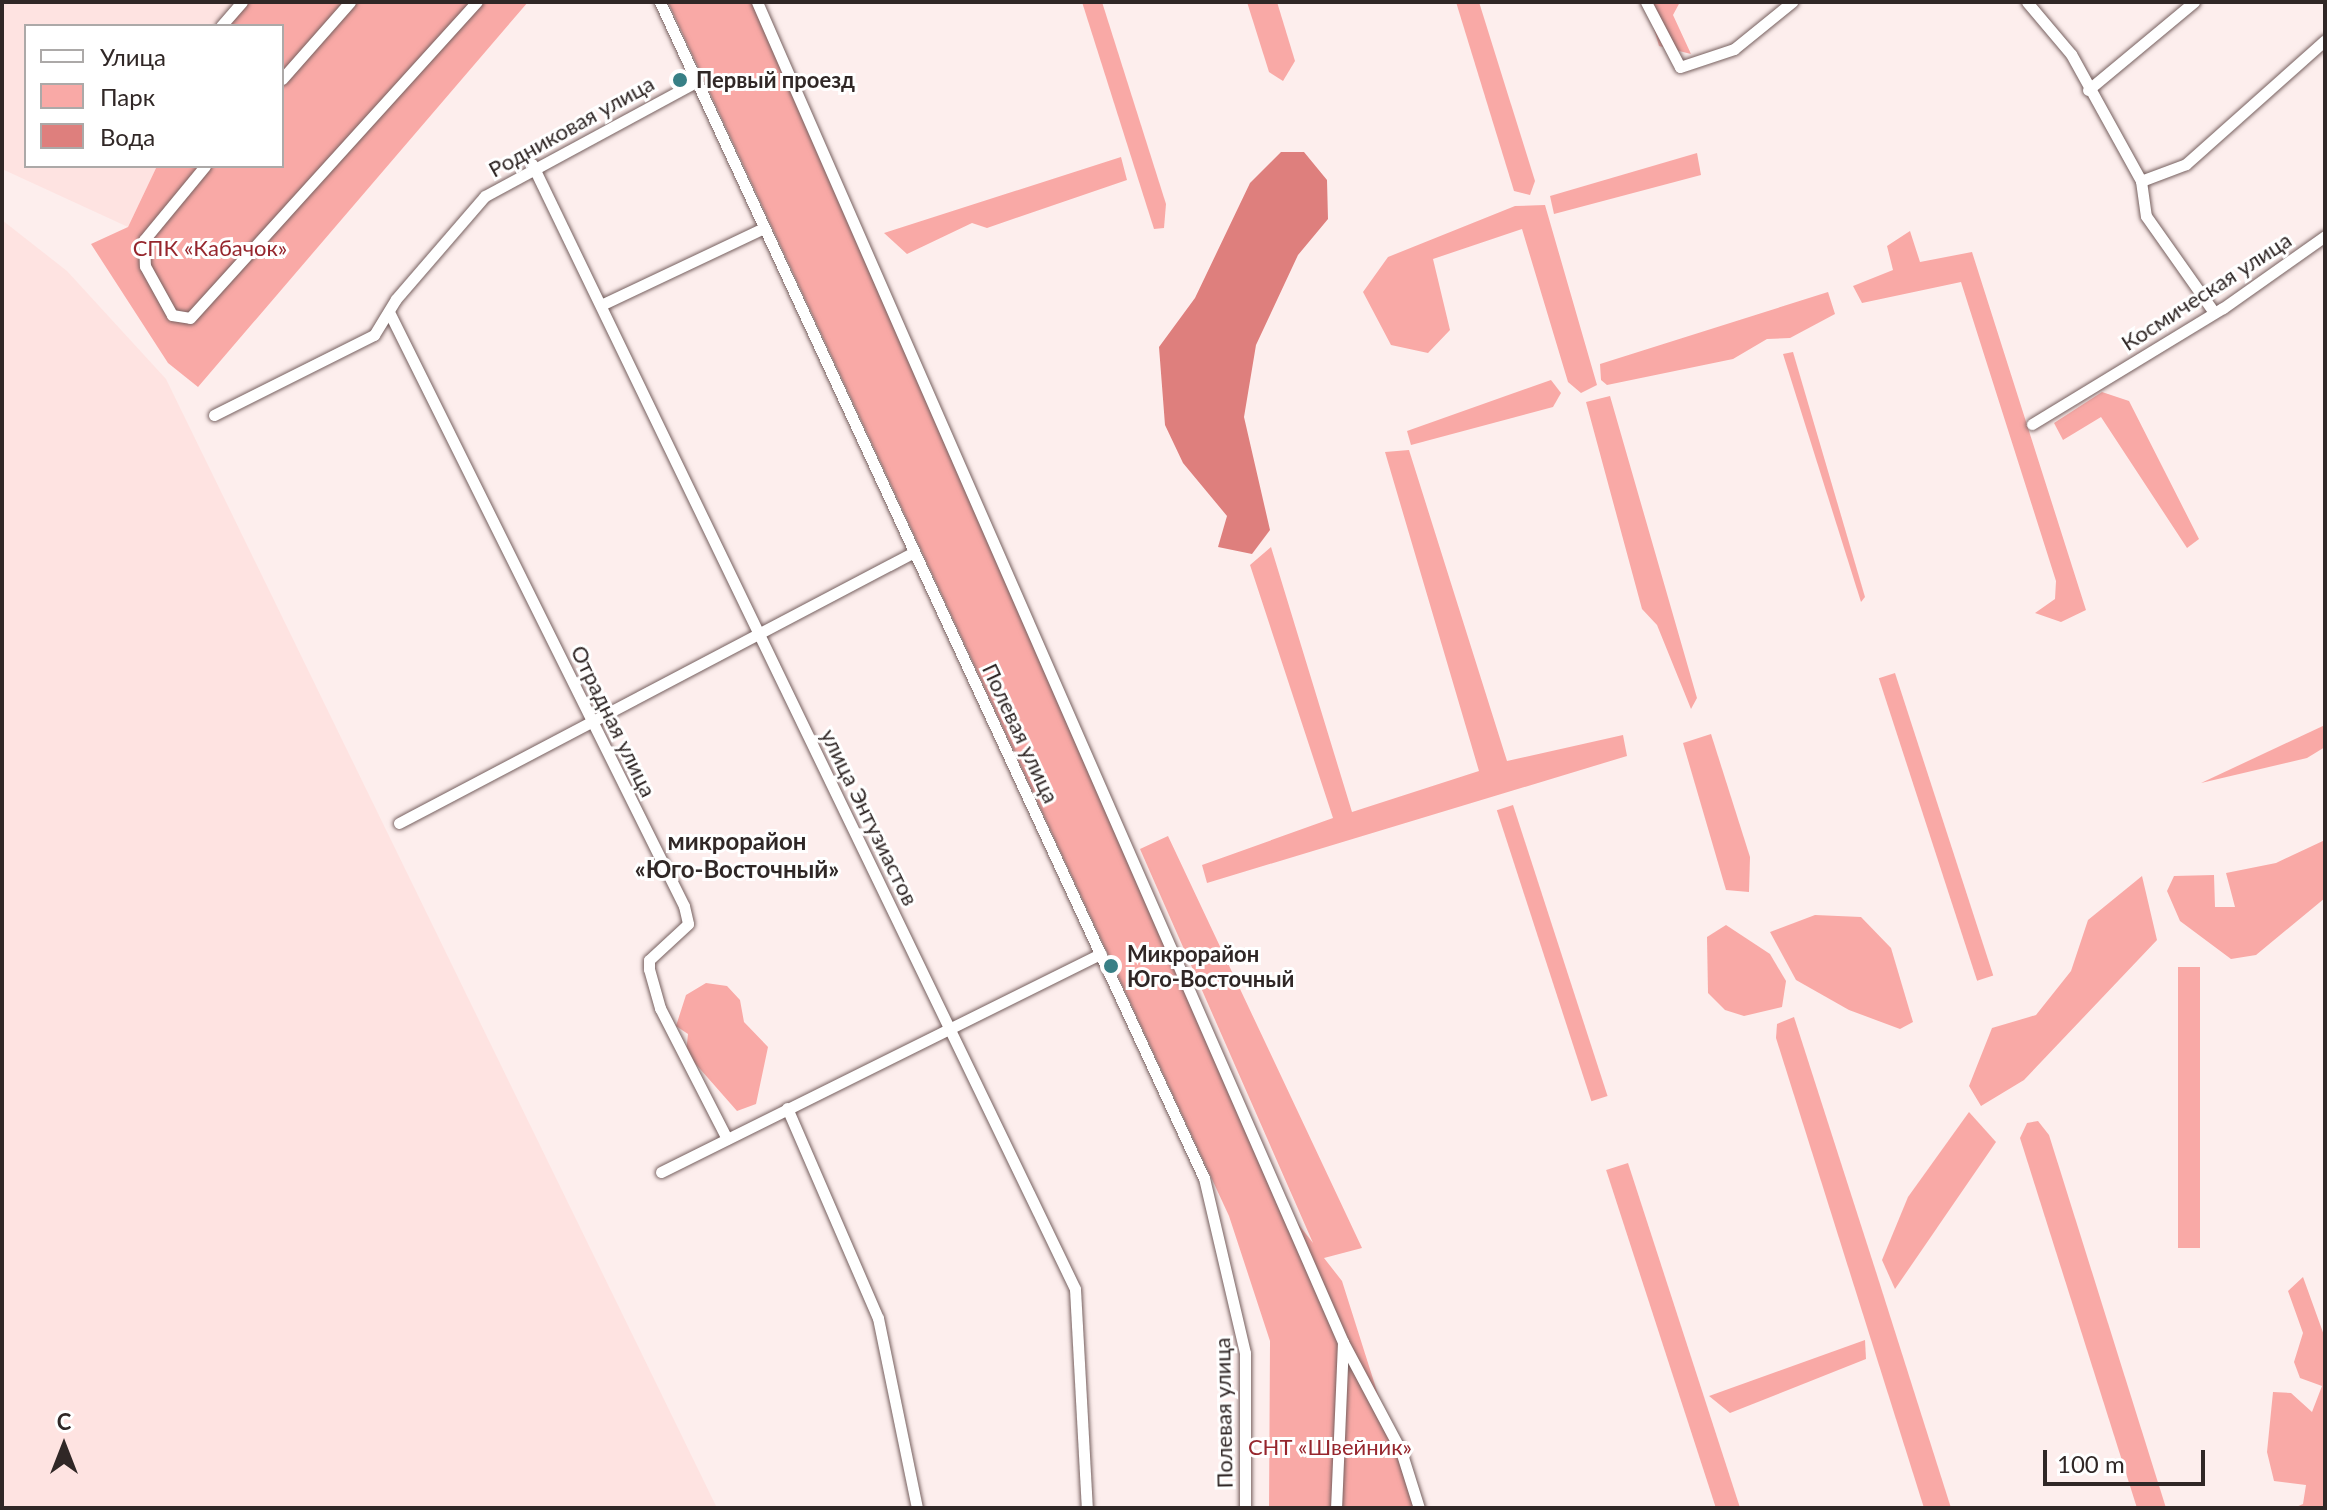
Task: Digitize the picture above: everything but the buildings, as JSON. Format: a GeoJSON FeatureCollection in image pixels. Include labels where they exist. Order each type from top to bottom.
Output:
{"type":"FeatureCollection","features":[{"type":"Feature","properties":{"kind":"street"},"geometry":{"type":"LineString","coordinates":[[223,24],[242,2]]}},
{"type":"Feature","properties":{"kind":"street"},"geometry":{"type":"LineString","coordinates":[[284,77],[350,2]]}},
{"type":"Feature","properties":{"kind":"street"},"geometry":{"type":"LineString","coordinates":[[203,168],[144,240],[145,266],[172,315],[190,318],[477,2]]}},
{"type":"Feature","properties":{"kind":"street","name":"Полевая улица"},"geometry":{"type":"LineString","coordinates":[[660,2],[1204,1178],[1232,1277],[1245,1353],[1245,1508]]}},
{"type":"Feature","properties":{"kind":"street"},"geometry":{"type":"LineString","coordinates":[[757,2],[1343,1342],[1401,1451],[1419,1508]]}},
{"type":"Feature","properties":{"kind":"street"},"geometry":{"type":"LineString","coordinates":[[1646,2],[1680,67],[1734,49],[1792,2]]}},
{"type":"Feature","properties":{"kind":"street"},"geometry":{"type":"LineString","coordinates":[[2027,2],[2071,54],[2088,90],[2141,181],[2146,216],[2213,311]]}},
{"type":"Feature","properties":{"kind":"street"},"geometry":{"type":"LineString","coordinates":[[2088,90],[2194,2]]}},
{"type":"Feature","properties":{"kind":"street"},"geometry":{"type":"LineString","coordinates":[[2141,181],[2186,164],[2325,40]]}},
{"type":"Feature","properties":{"kind":"street","name":"Родниковая улица"},"geometry":{"type":"LineString","coordinates":[[214,415],[374,335],[389,312],[485,196],[532,164],[696,82]]}},
{"type":"Feature","properties":{"kind":"street","name":"улица Энтузиастов"},"geometry":{"type":"LineString","coordinates":[[532,164],[1075,1289],[1087,1508]]}},
{"type":"Feature","properties":{"kind":"street"},"geometry":{"type":"LineString","coordinates":[[601,305],[764,228]]}},
{"type":"Feature","properties":{"kind":"street","name":"Космическая улица"},"geometry":{"type":"LineString","coordinates":[[2032,424],[2109,379],[2325,236]]}},
{"type":"Feature","properties":{"kind":"street","name":"Отрадная улица"},"geometry":{"type":"LineString","coordinates":[[389,312],[684,906],[688,924],[649,960],[649,969],[660,1008],[727,1139]]}},
{"type":"Feature","properties":{"kind":"street"},"geometry":{"type":"LineString","coordinates":[[399,823],[914,552]]}},
{"type":"Feature","properties":{"kind":"street"},"geometry":{"type":"LineString","coordinates":[[661,1172],[1101,954]]}},
{"type":"Feature","properties":{"kind":"street"},"geometry":{"type":"LineString","coordinates":[[787,1108],[878,1318],[917,1508]]}},
{"type":"Feature","properties":{"kind":"street"},"geometry":{"type":"LineString","coordinates":[[1336,1508],[1343,1342]]}},
{"type":"Feature","properties":{"kind":"shaded area"},"geometry":{"type":"Polygon","coordinates":[[[2,2],[235,2],[225,24],[24,24],[24,168],[156,168],[128,227],[2,169],[2,2]]]}},
{"type":"Feature","properties":{"kind":"shaded area"},"geometry":{"type":"Polygon","coordinates":[[[2,220],[67,271],[166,379],[717,1508],[2,1508],[2,220]]]}},
{"type":"Feature","properties":{"kind":"green space","name":"СПК «Кабачок»"},"geometry":{"type":"Polygon","coordinates":[[[235,2],[528,2],[198,387],[168,363],[91,244],[128,227],[156,168],[284,168],[284,24],[225,24],[235,2]]]}},
{"type":"Feature","properties":{"kind":"green space","name":"СНТ «Швейник»"},"geometry":{"type":"Polygon","coordinates":[[[668,2],[759,2],[1289,1212],[1313,1243],[1140,849],[1168,836],[1362,1248],[1324,1258],[1342,1281],[1414,1508],[1269,1508],[1270,1341],[1229,1216],[668,2]]]}},
{"type":"Feature","properties":{"kind":"green space"},"geometry":{"type":"Polygon","coordinates":[[[1082,2],[1102,2],[1166,204],[1164,228],[1154,229],[1082,2]]]}},
{"type":"Feature","properties":{"kind":"green space"},"geometry":{"type":"Polygon","coordinates":[[[1247,2],[1277,2],[1295,61],[1283,81],[1269,72],[1247,2]]]}},
{"type":"Feature","properties":{"kind":"green space"},"geometry":{"type":"Polygon","coordinates":[[[1456,2],[1479,2],[1535,181],[1530,195],[1514,191],[1456,2]]]}},
{"type":"Feature","properties":{"kind":"green space"},"geometry":{"type":"Polygon","coordinates":[[[1646,2],[1680,2],[1673,15],[1691,54],[1659,46],[1646,2]]]}},
{"type":"Feature","properties":{"kind":"green space"},"geometry":{"type":"Polygon","coordinates":[[[1697,153],[1701,175],[1554,214],[1550,196],[1697,153]]]}},
{"type":"Feature","properties":{"kind":"green space"},"geometry":{"type":"Polygon","coordinates":[[[1121,157],[1127,180],[987,228],[972,223],[907,254],[884,233],[1121,157]]]}},
{"type":"Feature","properties":{"kind":"green space"},"geometry":{"type":"Polygon","coordinates":[[[1545,205],[1597,385],[1581,393],[1568,382],[1522,229],[1433,259],[1450,330],[1428,353],[1391,345],[1363,292],[1388,257],[1515,206],[1545,205]]]}},
{"type":"Feature","properties":{"kind":"green space"},"geometry":{"type":"Polygon","coordinates":[[[1910,231],[1920,262],[1972,252],[2086,610],[2061,622],[2035,613],[2055,599],[2056,581],[1961,282],[1862,303],[1853,286],[1893,270],[1887,246],[1910,231]]]}},
{"type":"Feature","properties":{"kind":"green space"},"geometry":{"type":"Polygon","coordinates":[[[1828,292],[1835,314],[1790,338],[1767,339],[1733,359],[1607,385],[1601,380],[1600,364],[1828,292]]]}},
{"type":"Feature","properties":{"kind":"green space"},"geometry":{"type":"Polygon","coordinates":[[[1793,352],[1865,597],[1861,602],[1783,354],[1793,352]]]}},
{"type":"Feature","properties":{"kind":"green space"},"geometry":{"type":"Polygon","coordinates":[[[1551,380],[1561,393],[1553,407],[1411,445],[1407,431],[1551,380]]]}},
{"type":"Feature","properties":{"kind":"green space"},"geometry":{"type":"Polygon","coordinates":[[[2102,392],[2129,401],[2199,539],[2187,548],[2101,417],[2063,440],[2054,423],[2102,392]]]}},
{"type":"Feature","properties":{"kind":"green space"},"geometry":{"type":"Polygon","coordinates":[[[1610,396],[1697,698],[1691,709],[1657,625],[1642,609],[1586,402],[1610,396]]]}},
{"type":"Feature","properties":{"kind":"green space"},"geometry":{"type":"Polygon","coordinates":[[[1409,450],[1507,761],[1623,735],[1627,756],[1207,883],[1202,865],[1333,818],[1250,565],[1271,547],[1352,812],[1479,771],[1385,452],[1409,450]]]}},
{"type":"Feature","properties":{"kind":"green space"},"geometry":{"type":"Polygon","coordinates":[[[1895,673],[1993,975],[1977,981],[1879,678],[1895,673]]]}},
{"type":"Feature","properties":{"kind":"green space"},"geometry":{"type":"Polygon","coordinates":[[[2325,725],[2325,747],[2307,758],[2201,783],[2325,725]]]}},
{"type":"Feature","properties":{"kind":"green space"},"geometry":{"type":"Polygon","coordinates":[[[1711,734],[1750,857],[1749,892],[1726,890],[1683,743],[1711,734]]]}},
{"type":"Feature","properties":{"kind":"green space"},"geometry":{"type":"Polygon","coordinates":[[[1513,805],[1608,1096],[1591,1101],[1497,810],[1513,805]]]}},
{"type":"Feature","properties":{"kind":"green space"},"geometry":{"type":"Polygon","coordinates":[[[2325,840],[2325,898],[2256,955],[2231,959],[2180,921],[2167,891],[2174,876],[2214,875],[2215,907],[2235,907],[2226,873],[2276,863],[2325,840]]]}},
{"type":"Feature","properties":{"kind":"green space"},"geometry":{"type":"Polygon","coordinates":[[[2142,876],[2157,940],[2024,1080],[1981,1106],[1969,1086],[1992,1028],[2036,1015],[2071,971],[2088,920],[2142,876]]]}},
{"type":"Feature","properties":{"kind":"green space"},"geometry":{"type":"Polygon","coordinates":[[[1815,915],[1861,917],[1891,948],[1913,1022],[1900,1029],[1849,1010],[1796,980],[1770,932],[1815,915]]]}},
{"type":"Feature","properties":{"kind":"green space"},"geometry":{"type":"Polygon","coordinates":[[[1726,925],[1770,954],[1786,981],[1782,1007],[1744,1016],[1725,1010],[1708,993],[1707,937],[1726,925]]]}},
{"type":"Feature","properties":{"kind":"green space"},"geometry":{"type":"Polygon","coordinates":[[[2178,967],[2200,967],[2200,1248],[2178,1248],[2178,967]]]}},
{"type":"Feature","properties":{"kind":"green space"},"geometry":{"type":"Polygon","coordinates":[[[706,983],[727,986],[740,1000],[744,1022],[768,1047],[756,1104],[737,1111],[686,1053],[688,1034],[676,1026],[686,995],[706,983]]]}},
{"type":"Feature","properties":{"kind":"green space"},"geometry":{"type":"Polygon","coordinates":[[[1794,1017],[1951,1508],[1924,1508],[1776,1038],[1777,1024],[1794,1017]]]}},
{"type":"Feature","properties":{"kind":"green space"},"geometry":{"type":"Polygon","coordinates":[[[1969,1112],[1996,1142],[1895,1289],[1882,1260],[1908,1197],[1969,1112]]]}},
{"type":"Feature","properties":{"kind":"green space"},"geometry":{"type":"Polygon","coordinates":[[[2038,1121],[2049,1135],[2166,1508],[2137,1508],[2020,1138],[2027,1123],[2038,1121]]]}},
{"type":"Feature","properties":{"kind":"green space"},"geometry":{"type":"Polygon","coordinates":[[[1628,1163],[1740,1507],[1716,1508],[1606,1170],[1628,1163]]]}},
{"type":"Feature","properties":{"kind":"green space"},"geometry":{"type":"Polygon","coordinates":[[[2303,1277],[2325,1338],[2325,1508],[2294,1508],[2303,1504],[2306,1485],[2274,1481],[2267,1452],[2273,1392],[2291,1393],[2312,1412],[2322,1386],[2300,1378],[2294,1362],[2303,1333],[2288,1291],[2303,1277]]]}},
{"type":"Feature","properties":{"kind":"green space"},"geometry":{"type":"Polygon","coordinates":[[[1865,1340],[1866,1359],[1730,1413],[1709,1396],[1865,1340]]]}},
{"type":"Feature","properties":{"kind":"water"},"geometry":{"type":"Polygon","coordinates":[[[1281,152],[1304,152],[1327,180],[1328,219],[1298,255],[1256,345],[1244,417],[1270,530],[1252,554],[1218,547],[1227,516],[1183,463],[1165,425],[1159,347],[1195,298],[1250,183],[1281,152]]]}},
{"type":"Feature","properties":{"kind":"place","name":"Первый проезд"},"geometry":{"type":"Point","coordinates":[680,80]}},
{"type":"Feature","properties":{"kind":"place","name":"Микрорайон Юго-Восточный"},"geometry":{"type":"Point","coordinates":[1111,966]}},
{"type":"Feature","properties":{"kind":"district","name":"микрорайон «Юго-Восточный»"},"geometry":{"type":"Point","coordinates":[737,855]}}]}
